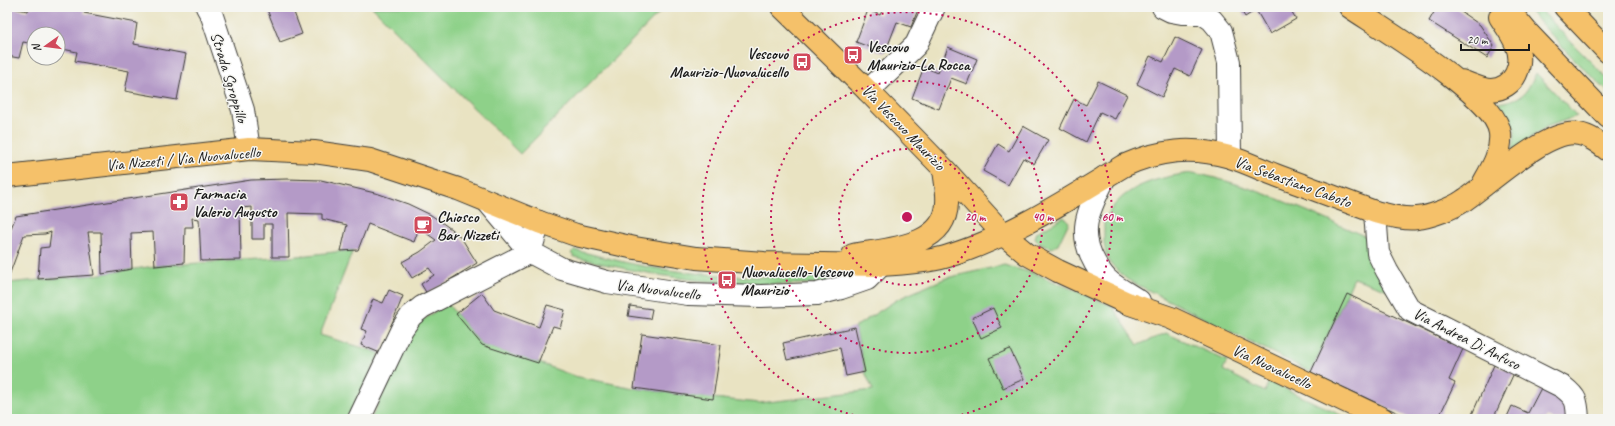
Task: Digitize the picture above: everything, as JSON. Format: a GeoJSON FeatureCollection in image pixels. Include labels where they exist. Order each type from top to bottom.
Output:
{"type":"FeatureCollection","features":[{"type":"Feature","properties":{"kind":"main road","name":"Via Vescovo Maurizio"},"geometry":{"type":"LineString","coordinates":[[782,7],[868,90],[944,169],[1004,235],[1027,254],[1058,271],[1127,303],[1160,314]]}},
{"type":"Feature","properties":{"kind":"main road"},"geometry":{"type":"LineString","coordinates":[[1350,7],[1445,70],[1487,109],[1497,122],[1500,132],[1499,147],[1495,162],[1481,187]]}},
{"type":"Feature","properties":{"kind":"main road"},"geometry":{"type":"LineString","coordinates":[[1456,79],[1490,90],[1502,88],[1511,82],[1518,72],[1520,59],[1517,45],[1494,7]]}},
{"type":"Feature","properties":{"kind":"main road"},"geometry":{"type":"LineString","coordinates":[[1506,7],[1527,32],[1608,118]]}},
{"type":"Feature","properties":{"kind":"main road"},"geometry":{"type":"LineString","coordinates":[[1565,7],[1608,52]]}},
{"type":"Feature","properties":{"kind":"main road","name":"Via Sebastiano Caboto"},"geometry":{"type":"LineString","coordinates":[[809,263],[894,265],[944,257],[1004,235],[1105,177],[1142,158],[1162,152],[1182,150],[1201,151],[1230,157],[1376,212],[1399,217],[1418,218],[1441,211],[1462,202],[1544,142],[1562,134],[1578,133],[1598,142],[1608,150]]}},
{"type":"Feature","properties":{"kind":"main road","name":"Via Nizzeti / Via Nuovalucello"},"geometry":{"type":"LineString","coordinates":[[7,176],[249,149],[314,152],[370,160],[458,189],[540,222]]}},
{"type":"Feature","properties":{"kind":"main road"},"geometry":{"type":"LineString","coordinates":[[540,222],[576,235],[620,245],[696,258],[764,263],[809,263],[901,246],[922,240],[935,232],[943,219],[947,204],[944,169]]}},
{"type":"Feature","properties":{"kind":"main road","name":"Via Nuovalucello"},"geometry":{"type":"LineString","coordinates":[[1160,314],[1383,419]]}},
{"type":"Feature","properties":{"kind":"street","name":"Strada Sgroppillo"},"geometry":{"type":"LineString","coordinates":[[207,7],[212,16],[243,110],[249,149]]}},
{"type":"Feature","properties":{"kind":"street"},"geometry":{"type":"LineString","coordinates":[[868,90],[916,45],[934,7]]}},
{"type":"Feature","properties":{"kind":"street"},"geometry":{"type":"LineString","coordinates":[[1163,7],[1171,11],[1182,13],[1202,13],[1212,20],[1221,32],[1229,62],[1230,157]]}},
{"type":"Feature","properties":{"kind":"street"},"geometry":{"type":"LineString","coordinates":[[1105,177],[1086,218],[1086,242],[1090,254],[1110,282],[1160,314]]}},
{"type":"Feature","properties":{"kind":"street"},"geometry":{"type":"LineString","coordinates":[[488,202],[530,252]]}},
{"type":"Feature","properties":{"kind":"street","name":"Via Andrea Di Anfuso"},"geometry":{"type":"LineString","coordinates":[[1376,212],[1378,253],[1410,310],[1563,386],[1574,396],[1578,407],[1578,419]]}},
{"type":"Feature","properties":{"kind":"street"},"geometry":{"type":"LineString","coordinates":[[359,419],[402,329],[411,316],[422,307],[530,252],[540,222]]}},
{"type":"Feature","properties":{"kind":"street","name":"Via Nuovalucello"},"geometry":{"type":"LineString","coordinates":[[530,252],[562,269],[607,282],[688,294],[761,296],[817,294],[841,288],[867,278],[881,265]]}},
{"type":"Feature","properties":{"kind":"green space"},"geometry":{"type":"Polygon","coordinates":[[[372,7],[665,7],[520,154],[372,7]]]}},
{"type":"Feature","properties":{"kind":"green space"},"geometry":{"type":"Polygon","coordinates":[[[1526,7],[1538,7],[1608,79],[1608,92],[1569,54],[1526,7]]]}},
{"type":"Feature","properties":{"kind":"green space"},"geometry":{"type":"Polygon","coordinates":[[[1536,73],[1577,116],[1546,127],[1513,150],[1515,130],[1509,116],[1499,103],[1514,99],[1523,94],[1536,73]]]}},
{"type":"Feature","properties":{"kind":"green space"},"geometry":{"type":"Polygon","coordinates":[[[1193,173],[1237,184],[1259,192],[1367,237],[1391,291],[1354,278],[1311,372],[1128,280],[1113,266],[1109,260],[1104,242],[1104,222],[1107,215],[1117,202],[1126,194],[1147,183],[1170,176],[1193,173]]]}},
{"type":"Feature","properties":{"kind":"green space"},"geometry":{"type":"Polygon","coordinates":[[[1064,217],[1069,222],[1058,245],[1052,248],[1039,242],[1035,238],[1037,232],[1064,217]]]}},
{"type":"Feature","properties":{"kind":"green space"},"geometry":{"type":"Polygon","coordinates":[[[353,250],[320,335],[380,353],[348,419],[7,419],[7,283],[94,275],[155,266],[289,257],[353,250]]]}},
{"type":"Feature","properties":{"kind":"green space"},"geometry":{"type":"Polygon","coordinates":[[[574,250],[666,270],[712,275],[829,277],[832,280],[829,283],[783,284],[712,282],[616,267],[574,257],[571,253],[574,250]]]}},
{"type":"Feature","properties":{"kind":"green space"},"geometry":{"type":"Polygon","coordinates":[[[1004,265],[1036,274],[1112,306],[1138,345],[1166,333],[1227,361],[1223,370],[1265,392],[1269,381],[1349,419],[371,419],[398,361],[420,322],[447,303],[482,345],[526,358],[574,376],[634,388],[759,403],[873,390],[865,372],[855,327],[898,299],[946,278],[1004,265]]]}},
{"type":"Feature","properties":{"kind":"building"},"geometry":{"type":"Polygon","coordinates":[[[7,7],[28,11],[29,7],[85,7],[84,13],[137,23],[134,44],[186,54],[177,100],[125,91],[129,71],[75,61],[77,52],[66,50],[66,26],[26,26],[26,43],[23,42],[19,58],[7,56],[7,7]]]}},
{"type":"Feature","properties":{"kind":"building"},"geometry":{"type":"Polygon","coordinates":[[[266,7],[292,7],[302,34],[280,42],[266,7]]]}},
{"type":"Feature","properties":{"kind":"building"},"geometry":{"type":"Polygon","coordinates":[[[884,7],[919,7],[911,27],[897,22],[885,53],[856,42],[868,10],[880,15],[884,7]]]}},
{"type":"Feature","properties":{"kind":"building"},"geometry":{"type":"Polygon","coordinates":[[[1239,7],[1289,7],[1296,19],[1270,34],[1256,10],[1245,17],[1239,7]]]}},
{"type":"Feature","properties":{"kind":"building"},"geometry":{"type":"Polygon","coordinates":[[[1437,7],[1454,7],[1480,25],[1494,46],[1487,58],[1429,21],[1437,7]]]}},
{"type":"Feature","properties":{"kind":"building"},"geometry":{"type":"Polygon","coordinates":[[[1175,37],[1202,50],[1190,76],[1175,69],[1162,97],[1137,84],[1150,56],[1163,62],[1175,37]]]}},
{"type":"Feature","properties":{"kind":"building"},"geometry":{"type":"Polygon","coordinates":[[[948,47],[977,59],[967,84],[951,78],[939,109],[912,98],[924,67],[938,73],[948,47]]]}},
{"type":"Feature","properties":{"kind":"building"},"geometry":{"type":"Polygon","coordinates":[[[1098,81],[1127,95],[1115,119],[1100,112],[1086,142],[1060,128],[1074,99],[1086,105],[1098,81]]]}},
{"type":"Feature","properties":{"kind":"building"},"geometry":{"type":"Polygon","coordinates":[[[1023,126],[1048,140],[1034,164],[1023,158],[1008,185],[983,171],[998,144],[1009,151],[1023,126]]]}},
{"type":"Feature","properties":{"kind":"building"},"geometry":{"type":"Polygon","coordinates":[[[251,180],[321,180],[379,194],[408,204],[431,215],[451,229],[462,239],[477,263],[427,294],[421,284],[434,275],[429,268],[412,278],[402,262],[420,252],[436,240],[419,228],[414,242],[368,224],[358,250],[341,251],[347,225],[322,219],[322,214],[288,213],[289,257],[272,257],[272,224],[264,224],[264,239],[252,239],[252,207],[240,208],[241,260],[201,261],[199,219],[192,218],[193,227],[185,227],[184,263],[155,266],[153,232],[131,233],[132,269],[102,274],[101,232],[88,232],[94,275],[38,279],[40,248],[49,247],[51,232],[45,234],[24,235],[7,281],[7,238],[16,216],[251,180]]]}},
{"type":"Feature","properties":{"kind":"building"},"geometry":{"type":"Polygon","coordinates":[[[389,290],[403,296],[380,353],[361,345],[367,331],[361,329],[373,299],[383,303],[389,290]]]}},
{"type":"Feature","properties":{"kind":"building"},"geometry":{"type":"Polygon","coordinates":[[[482,293],[494,310],[539,327],[547,305],[565,310],[560,328],[553,326],[538,363],[482,345],[456,314],[482,293]]]}},
{"type":"Feature","properties":{"kind":"building"},"geometry":{"type":"Polygon","coordinates":[[[1347,294],[1463,349],[1449,380],[1455,383],[1438,419],[1411,419],[1311,372],[1347,294]]]}},
{"type":"Feature","properties":{"kind":"building"},"geometry":{"type":"Polygon","coordinates":[[[630,306],[652,309],[650,319],[628,316],[630,306]]]}},
{"type":"Feature","properties":{"kind":"building"},"geometry":{"type":"Polygon","coordinates":[[[993,308],[1002,328],[981,338],[972,318],[993,308]]]}},
{"type":"Feature","properties":{"kind":"building"},"geometry":{"type":"Polygon","coordinates":[[[855,327],[865,372],[846,376],[840,348],[787,360],[783,343],[855,327]]]}},
{"type":"Feature","properties":{"kind":"building"},"geometry":{"type":"Polygon","coordinates":[[[642,334],[721,345],[713,399],[634,388],[642,334]]]}},
{"type":"Feature","properties":{"kind":"building"},"geometry":{"type":"Polygon","coordinates":[[[1010,349],[1024,379],[1003,388],[989,358],[1010,349]]]}},
{"type":"Feature","properties":{"kind":"building"},"geometry":{"type":"Polygon","coordinates":[[[1494,365],[1514,373],[1493,419],[1470,419],[1494,365]]]}},
{"type":"Feature","properties":{"kind":"building"},"geometry":{"type":"Polygon","coordinates":[[[1541,388],[1568,401],[1571,419],[1554,419],[1547,416],[1546,419],[1506,419],[1512,406],[1528,413],[1541,388]]]}},
{"type":"Feature","properties":{"kind":"place","name":"Vescovo Maurizio-La Rocca"},"geometry":{"type":"Point","coordinates":[853,55]}},
{"type":"Feature","properties":{"kind":"place","name":"Vescovo Maurizio-Nuovalucello"},"geometry":{"type":"Point","coordinates":[802,62]}},
{"type":"Feature","properties":{"kind":"place","name":"Farmacia Valerio Augusto"},"geometry":{"type":"Point","coordinates":[179,202]}},
{"type":"Feature","properties":{"kind":"place","name":"Chiosco Bar Nizzeti"},"geometry":{"type":"Point","coordinates":[423,225]}},
{"type":"Feature","properties":{"kind":"place","name":"Nuovalucello-Vescovo Maurizio"},"geometry":{"type":"Point","coordinates":[727,280]}}]}
